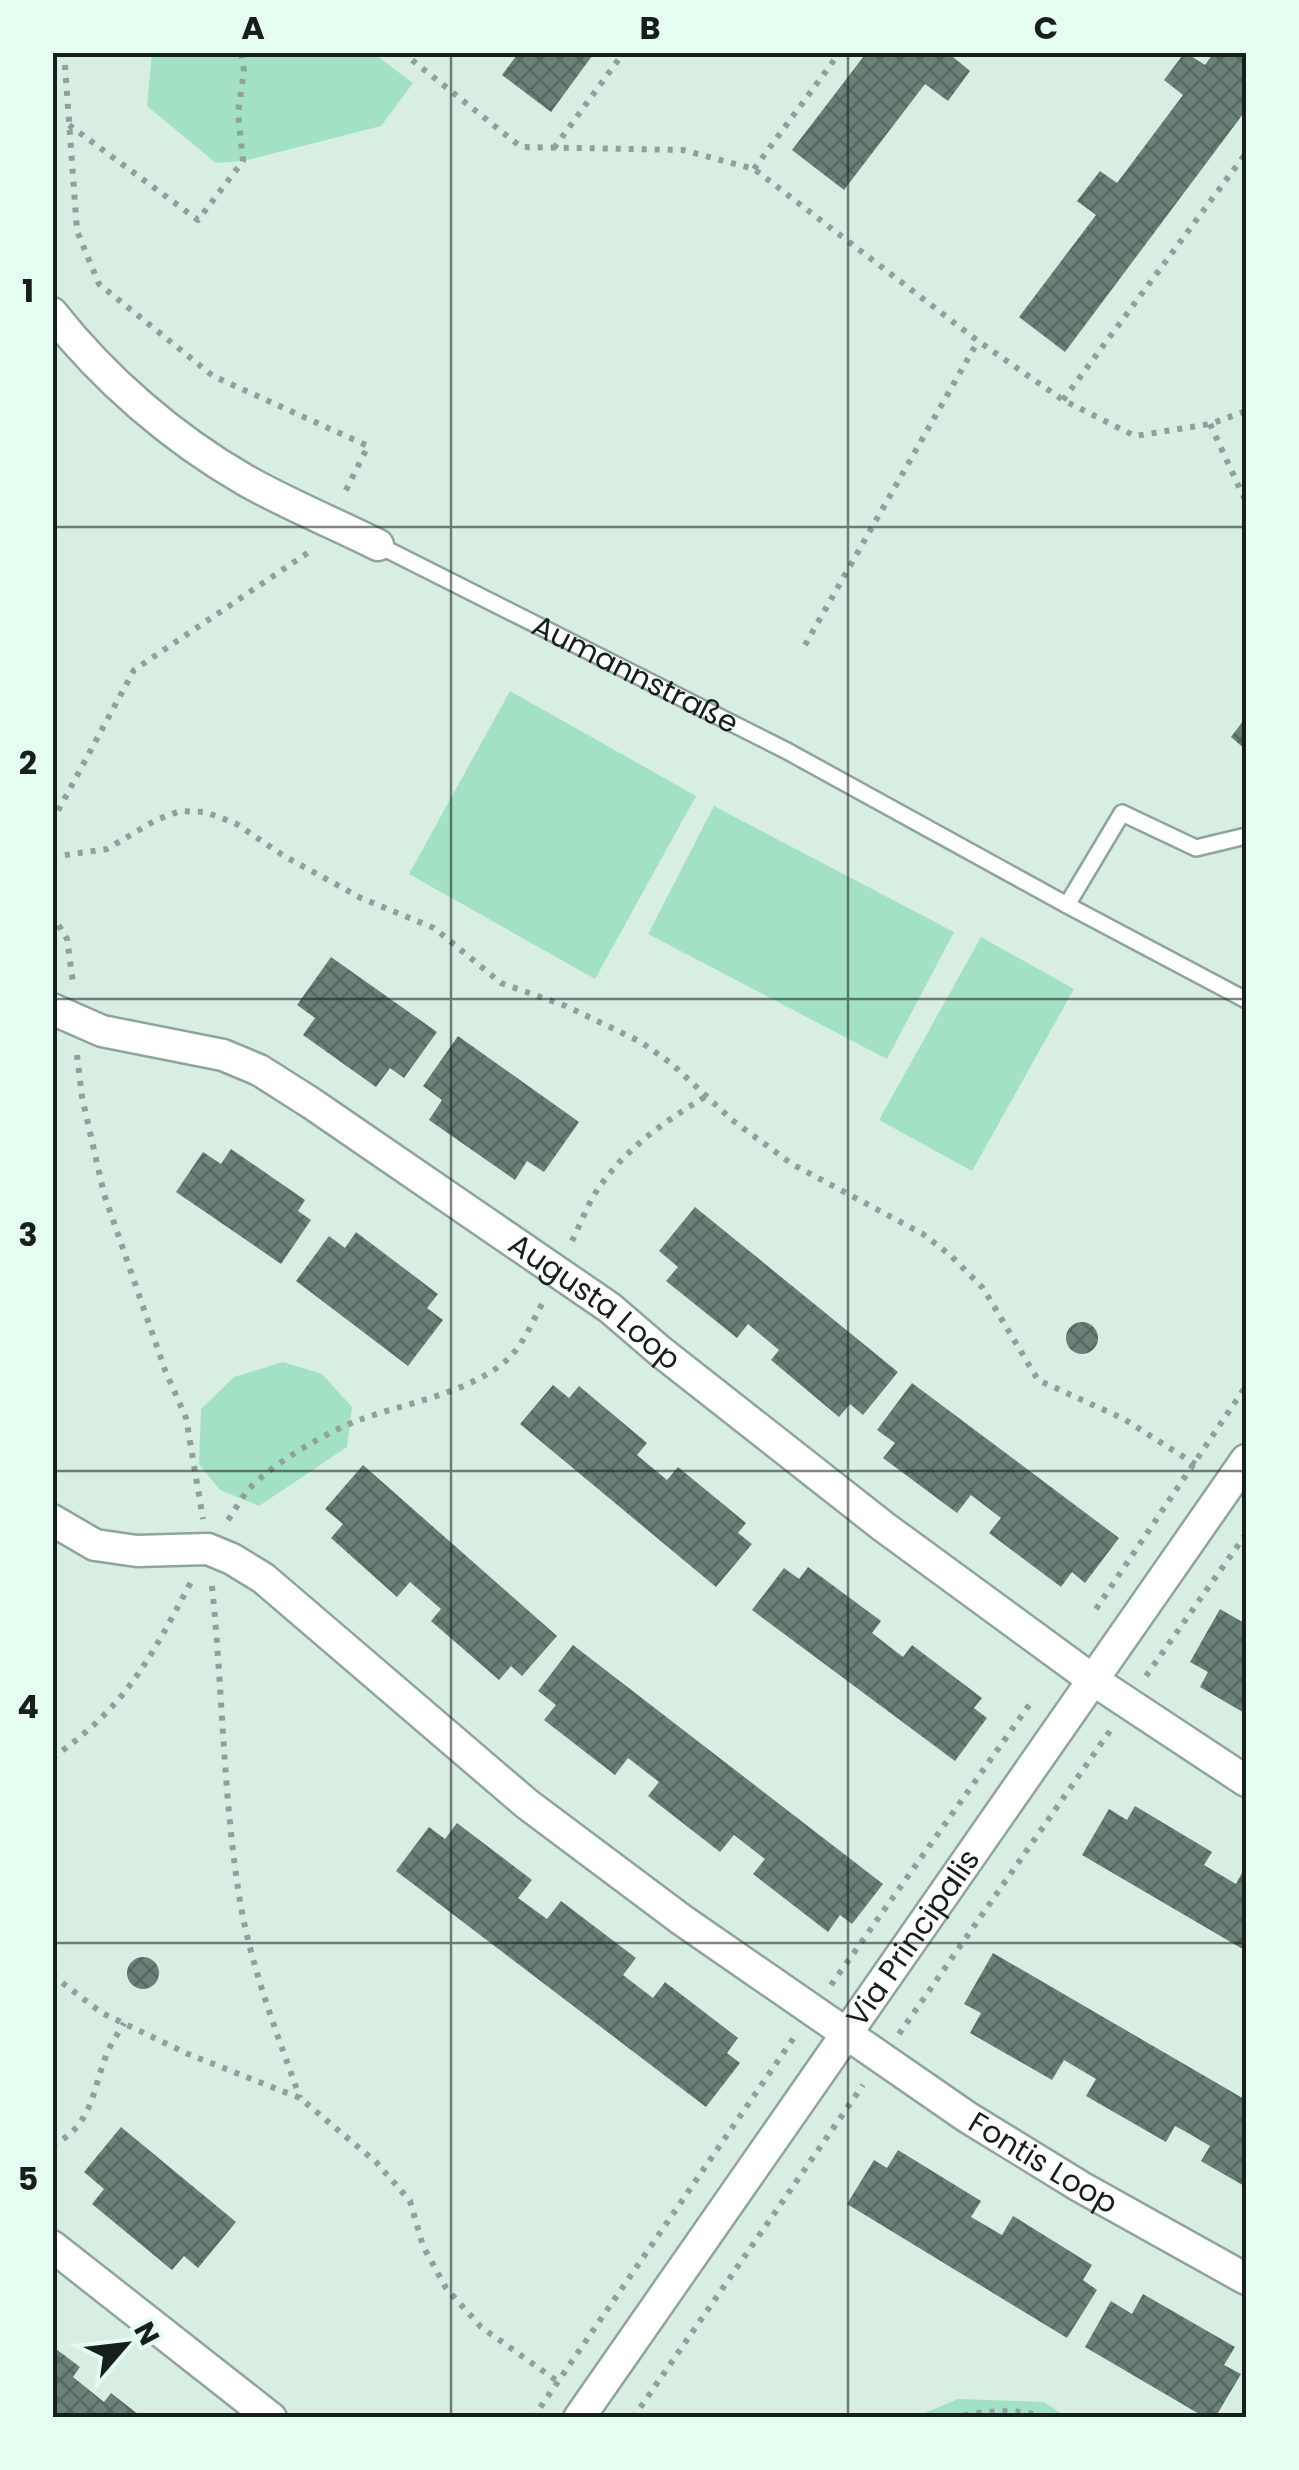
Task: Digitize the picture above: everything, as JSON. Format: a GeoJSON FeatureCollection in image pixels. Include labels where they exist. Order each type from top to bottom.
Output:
{"type":"FeatureCollection","features":[{"type":"Feature","properties":{"kind":"street","name":"Aumannstraße"},"geometry":{"type":"LineString","coordinates":[[52,313],[85,354],[153,416],[244,480],[378,545]]}},
{"type":"Feature","properties":{"kind":"street","name":"Augusta Loop"},"geometry":{"type":"LineString","coordinates":[[64,1025],[223,1055],[260,1070],[610,1308],[832,1488],[1093,1680]]}},
{"type":"Feature","properties":{"kind":"street","name":"Via Principalis"},"geometry":{"type":"LineString","coordinates":[[580,2418],[1246,1460]]}},
{"type":"Feature","properties":{"kind":"street"},"geometry":{"type":"LineString","coordinates":[[52,1520],[95,1545],[137,1551],[208,1550],[263,1578],[527,1804],[682,1920],[846,2034]]}},
{"type":"Feature","properties":{"kind":"street"},"geometry":{"type":"LineString","coordinates":[[1093,1680],[1246,1781]]}},
{"type":"Feature","properties":{"kind":"street","name":"Fontis Loop"},"geometry":{"type":"LineString","coordinates":[[846,2034],[1040,2162],[1246,2279]]}},
{"type":"Feature","properties":{"kind":"street"},"geometry":{"type":"LineString","coordinates":[[52,2246],[271,2418]]}},
{"type":"Feature","properties":{"kind":"lane","name":"Aumannstraße"},"geometry":{"type":"LineString","coordinates":[[378,545],[787,751],[1246,1000]]}},
{"type":"Feature","properties":{"kind":"lane"},"geometry":{"type":"LineString","coordinates":[[1067,905],[1122,813],[1196,848],[1246,836]]}},
{"type":"Feature","properties":{"kind":"path"},"geometry":{"type":"LineString","coordinates":[[68,125],[198,220],[243,161],[238,113],[244,71],[241,52]]}},
{"type":"Feature","properties":{"kind":"path"},"geometry":{"type":"LineString","coordinates":[[402,52],[521,147],[683,150],[754,169],[978,341],[1063,400],[1135,436],[1210,424],[1246,411]]}},
{"type":"Feature","properties":{"kind":"path"},"geometry":{"type":"LineString","coordinates":[[554,149],[624,52]]}},
{"type":"Feature","properties":{"kind":"path"},"geometry":{"type":"LineString","coordinates":[[754,169],[840,52]]}},
{"type":"Feature","properties":{"kind":"path"},"geometry":{"type":"LineString","coordinates":[[1063,400],[1246,153]]}},
{"type":"Feature","properties":{"kind":"path"},"geometry":{"type":"LineString","coordinates":[[805,645],[978,341]]}},
{"type":"Feature","properties":{"kind":"path"},"geometry":{"type":"LineString","coordinates":[[1210,424],[1246,502]]}},
{"type":"Feature","properties":{"kind":"path"},"geometry":{"type":"LineString","coordinates":[[52,857],[107,849],[156,820],[180,811],[205,812],[234,823],[361,898],[434,928],[501,983],[566,1006],[641,1042],[708,1095],[732,1120],[792,1164],[923,1234],[982,1288],[1038,1380],[1124,1418],[1228,1486]]}},
{"type":"Feature","properties":{"kind":"path"},"geometry":{"type":"LineString","coordinates":[[52,914],[68,940],[73,970],[64,1025],[92,1056]]}},
{"type":"Feature","properties":{"kind":"path"},"geometry":{"type":"LineString","coordinates":[[52,1758],[107,1716],[135,1681],[208,1550],[250,1488],[294,1455],[358,1421],[406,1408],[501,1365],[522,1343],[595,1193],[624,1158],[662,1123],[708,1095]]}},
{"type":"Feature","properties":{"kind":"path"},"geometry":{"type":"LineString","coordinates":[[1094,1612],[1246,1386]]}},
{"type":"Feature","properties":{"kind":"path"},"geometry":{"type":"LineString","coordinates":[[633,2418],[1246,1534]]}},
{"type":"Feature","properties":{"kind":"path"},"geometry":{"type":"LineString","coordinates":[[532,2418],[812,2011],[1062,1658]]}},
{"type":"Feature","properties":{"kind":"path"},"geometry":{"type":"LineString","coordinates":[[52,1976],[102,2013],[188,2054],[300,2098],[376,2162],[410,2202],[424,2246],[446,2288],[481,2327],[557,2381]]}},
{"type":"Feature","properties":{"kind":"path"},"geometry":{"type":"LineString","coordinates":[[52,2146],[80,2127],[108,2050],[124,2023]]}},
{"type":"Feature","properties":{"kind":"path"},"geometry":{"type":"LineString","coordinates":[[952,2418],[980,2411],[1025,2410],[1047,2418]]}},
{"type":"Feature","properties":{"kind":"green space"},"geometry":{"type":"Polygon","coordinates":[[[152,53],[373,53],[413,83],[381,126],[243,161],[216,163],[147,106],[152,53]]]}},
{"type":"Feature","properties":{"kind":"green space"},"geometry":{"type":"Polygon","coordinates":[[[510,691],[696,796],[595,979],[409,874],[510,691]]]}},
{"type":"Feature","properties":{"kind":"green space"},"geometry":{"type":"Polygon","coordinates":[[[714,806],[954,932],[887,1059],[648,934],[714,806]]]}},
{"type":"Feature","properties":{"kind":"green space"},"geometry":{"type":"Polygon","coordinates":[[[981,937],[1074,989],[972,1171],[879,1120],[981,937]]]}},
{"type":"Feature","properties":{"kind":"green space"},"geometry":{"type":"Polygon","coordinates":[[[283,1362],[322,1374],[352,1407],[347,1447],[259,1506],[220,1490],[199,1464],[201,1409],[234,1377],[283,1362]]]}},
{"type":"Feature","properties":{"kind":"green space"},"geometry":{"type":"Polygon","coordinates":[[[958,2399],[1044,2402],[1067,2417],[915,2417],[958,2399]]]}},
{"type":"Feature","properties":{"kind":"building"},"geometry":{"type":"Polygon","coordinates":[[[519,52],[595,52],[551,112],[502,75],[519,52]]]}},
{"type":"Feature","properties":{"kind":"building"},"geometry":{"type":"Polygon","coordinates":[[[867,52],[947,52],[970,71],[948,101],[925,84],[844,190],[792,150],[867,52]]]}},
{"type":"Feature","properties":{"kind":"building"},"geometry":{"type":"Polygon","coordinates":[[[1185,52],[1205,65],[1214,52],[1246,52],[1246,110],[1065,352],[1019,317],[1096,215],[1077,201],[1100,171],[1117,183],[1183,95],[1164,80],[1185,52]]]}},
{"type":"Feature","properties":{"kind":"building"},"geometry":{"type":"Polygon","coordinates":[[[1246,717],[1246,750],[1231,737],[1246,717]]]}},
{"type":"Feature","properties":{"kind":"building"},"geometry":{"type":"Polygon","coordinates":[[[331,957],[437,1032],[404,1078],[390,1068],[376,1087],[303,1035],[315,1018],[297,1005],[331,957]]]}},
{"type":"Feature","properties":{"kind":"building"},"geometry":{"type":"Polygon","coordinates":[[[458,1036],[579,1122],[544,1172],[527,1161],[515,1180],[429,1120],[442,1100],[423,1086],[458,1036]]]}},
{"type":"Feature","properties":{"kind":"building"},"geometry":{"type":"Polygon","coordinates":[[[231,1149],[305,1200],[298,1211],[311,1220],[281,1264],[176,1192],[203,1152],[221,1164],[231,1149]]]}},
{"type":"Feature","properties":{"kind":"building"},"geometry":{"type":"Polygon","coordinates":[[[695,1207],[898,1372],[863,1415],[850,1404],[839,1417],[771,1360],[779,1350],[748,1324],[737,1338],[666,1281],[678,1267],[659,1251],[695,1207]]]}},
{"type":"Feature","properties":{"kind":"building"},"geometry":{"type":"Polygon","coordinates":[[[356,1232],[438,1294],[427,1308],[443,1320],[408,1366],[296,1281],[329,1236],[345,1248],[356,1232]]]}},
{"type":"Feature","properties":{"kind":"building"},"geometry":{"type":"Polygon","coordinates":[[[1082,1322],[1093,1327],[1098,1338],[1093,1349],[1082,1354],[1071,1349],[1066,1338],[1071,1327],[1082,1322]]]}},
{"type":"Feature","properties":{"kind":"building"},"geometry":{"type":"Polygon","coordinates":[[[912,1383],[1119,1538],[1085,1583],[1072,1572],[1061,1587],[989,1533],[1001,1518],[971,1495],[957,1513],[883,1458],[895,1443],[877,1430],[912,1383]]]}},
{"type":"Feature","properties":{"kind":"building"},"geometry":{"type":"Polygon","coordinates":[[[553,1385],[569,1398],[579,1386],[647,1443],[637,1455],[667,1480],[678,1467],[746,1523],[738,1533],[752,1544],[716,1587],[520,1424],[553,1385]]]}},
{"type":"Feature","properties":{"kind":"building"},"geometry":{"type":"Polygon","coordinates":[[[363,1465],[557,1636],[522,1676],[511,1666],[499,1680],[431,1621],[441,1609],[410,1582],[397,1597],[331,1538],[343,1524],[325,1509],[363,1465]]]}},
{"type":"Feature","properties":{"kind":"building"},"geometry":{"type":"Polygon","coordinates":[[[808,1567],[881,1621],[872,1633],[903,1657],[912,1645],[982,1698],[974,1708],[987,1718],[955,1761],[752,1610],[784,1568],[799,1579],[808,1567]]]}},
{"type":"Feature","properties":{"kind":"building"},"geometry":{"type":"Polygon","coordinates":[[[1220,1609],[1246,1624],[1246,1714],[1200,1687],[1208,1672],[1190,1662],[1220,1609]]]}},
{"type":"Feature","properties":{"kind":"building"},"geometry":{"type":"Polygon","coordinates":[[[573,1645],[883,1884],[852,1924],[840,1915],[828,1932],[753,1874],[765,1859],[734,1835],[720,1852],[648,1796],[659,1782],[628,1758],[615,1775],[544,1720],[556,1705],[538,1691],[573,1645]]]}},
{"type":"Feature","properties":{"kind":"building"},"geometry":{"type":"Polygon","coordinates":[[[1135,1806],[1212,1852],[1204,1865],[1236,1884],[1243,1871],[1246,1873],[1246,1951],[1082,1855],[1109,1809],[1127,1820],[1135,1806]]]}},
{"type":"Feature","properties":{"kind":"building"},"geometry":{"type":"Polygon","coordinates":[[[457,1823],[532,1880],[518,1898],[547,1919],[561,1901],[636,1958],[623,1975],[653,1998],[665,1982],[738,2038],[727,2053],[740,2063],[706,2107],[396,1871],[429,1827],[445,1839],[457,1823]]]}},
{"type":"Feature","properties":{"kind":"building"},"geometry":{"type":"Polygon","coordinates":[[[993,1953],[1246,2100],[1246,2187],[1201,2161],[1210,2146],[1188,2133],[1175,2126],[1166,2142],[1086,2096],[1096,2079],[1064,2060],[1052,2080],[970,2033],[981,2013],[964,2004],[993,1953]]]}},
{"type":"Feature","properties":{"kind":"building"},"geometry":{"type":"Polygon","coordinates":[[[143,1957],[154,1962],[159,1973],[154,1984],[143,1989],[132,1984],[127,1973],[132,1962],[143,1957]]]}},
{"type":"Feature","properties":{"kind":"building"},"geometry":{"type":"Polygon","coordinates":[[[121,2127],[236,2222],[198,2268],[184,2256],[172,2270],[92,2204],[104,2189],[84,2172],[121,2127]]]}},
{"type":"Feature","properties":{"kind":"building"},"geometry":{"type":"Polygon","coordinates":[[[898,2150],[981,2201],[971,2217],[1002,2235],[1013,2216],[1092,2265],[1083,2280],[1097,2290],[1067,2338],[847,2204],[874,2160],[887,2168],[898,2150]]]}},
{"type":"Feature","properties":{"kind":"building"},"geometry":{"type":"Polygon","coordinates":[[[1143,2294],[1235,2347],[1224,2365],[1241,2374],[1215,2418],[1206,2418],[1085,2347],[1111,2301],[1132,2314],[1143,2294]]]}},
{"type":"Feature","properties":{"kind":"building"},"geometry":{"type":"Polygon","coordinates":[[[52,2346],[80,2367],[73,2377],[104,2402],[111,2393],[143,2418],[52,2418],[52,2346]]]}}]}
